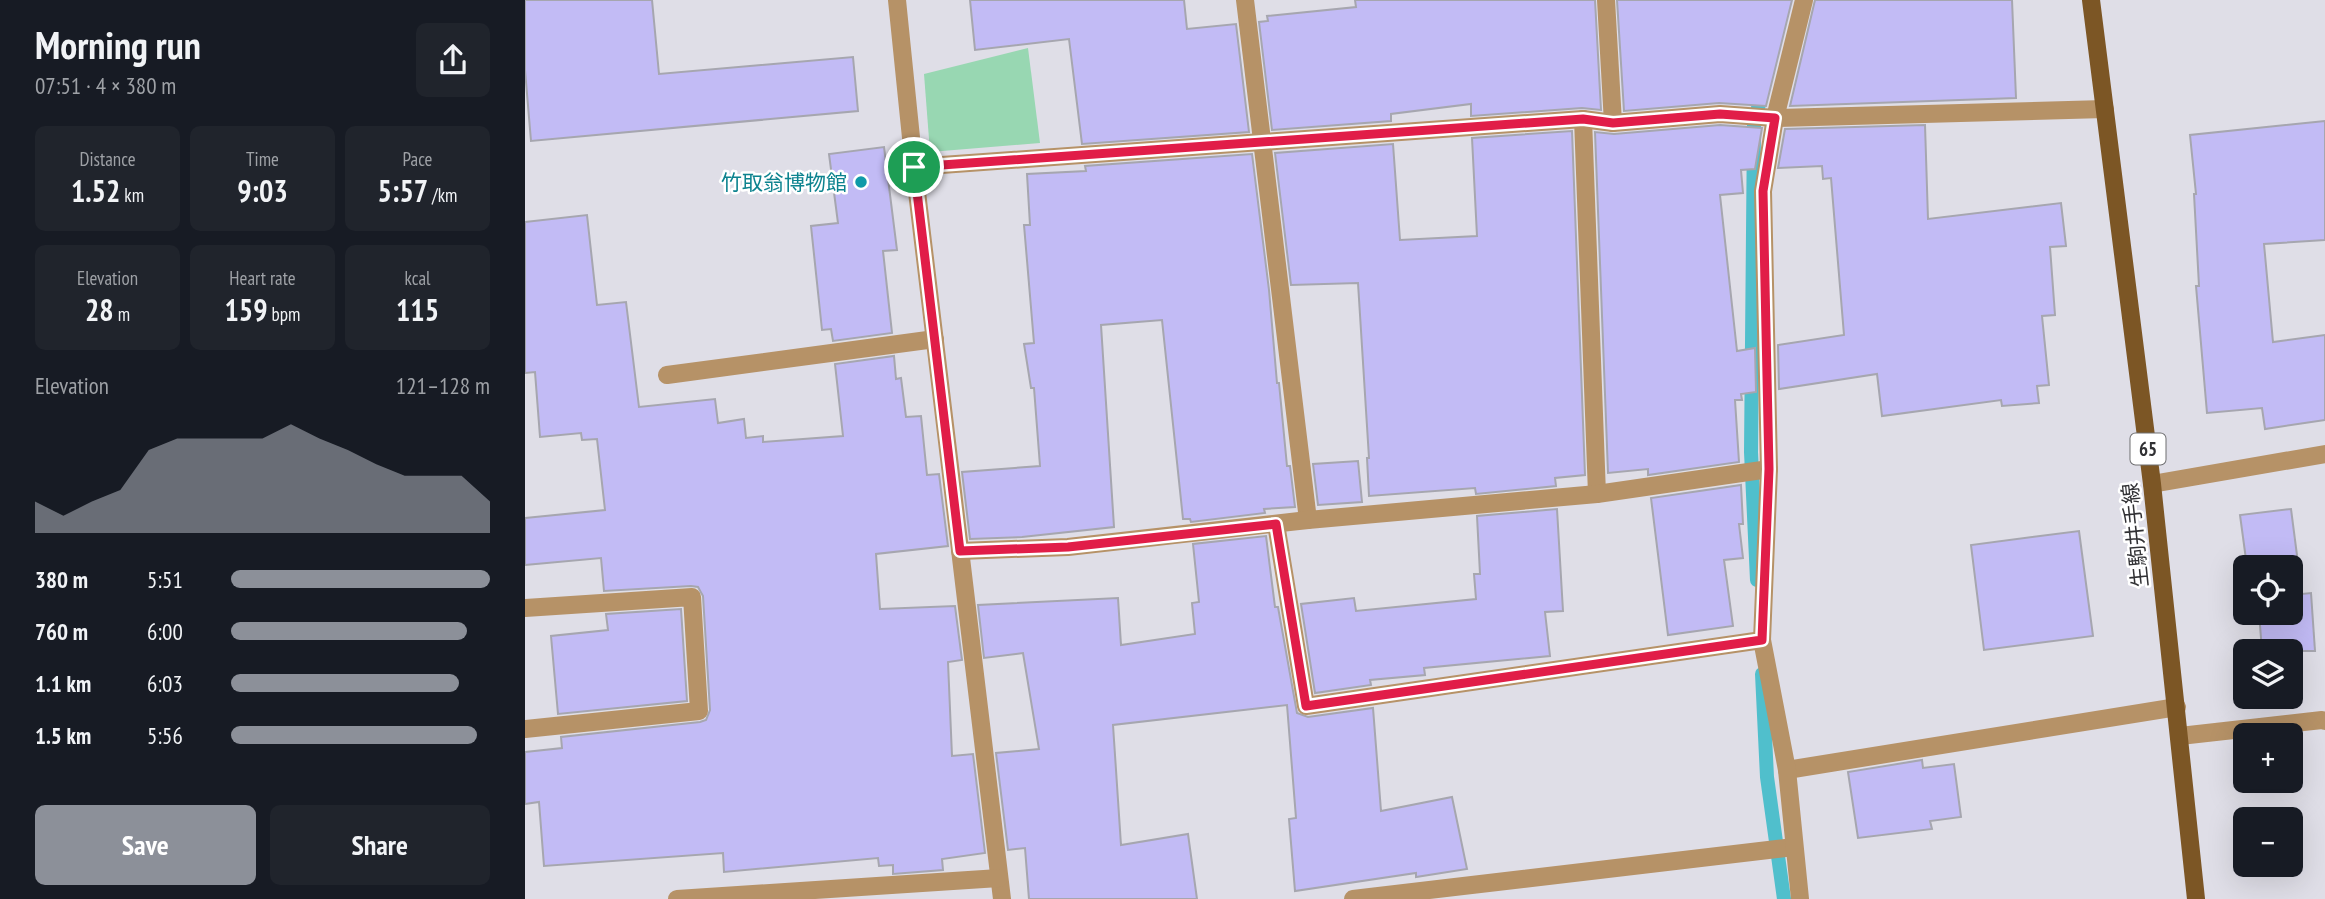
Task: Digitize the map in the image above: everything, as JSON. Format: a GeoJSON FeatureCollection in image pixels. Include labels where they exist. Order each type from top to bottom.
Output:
{"type":"FeatureCollection","features":[{"type":"Feature","properties":{"kind":"main road","name":"生駒井手線"},"geometry":{"type":"LineString","coordinates":[[2091,0],[2152,484],[2196,899]]}},
{"type":"Feature","properties":{"kind":"street"},"geometry":{"type":"LineString","coordinates":[[897,0],[914,167],[1002,899]]}},
{"type":"Feature","properties":{"kind":"street"},"geometry":{"type":"LineString","coordinates":[[1245,0],[1307,520]]}},
{"type":"Feature","properties":{"kind":"street"},"geometry":{"type":"LineString","coordinates":[[1606,0],[1613,123]]}},
{"type":"Feature","properties":{"kind":"street"},"geometry":{"type":"LineString","coordinates":[[1800,899],[1787,770],[1762,640],[1769,469],[1763,191],[1775,118],[1804,0]]}},
{"type":"Feature","properties":{"kind":"street"},"geometry":{"type":"LineString","coordinates":[[914,167],[1583,119],[1613,123],[1720,114],[1775,118],[2105,108]]}},
{"type":"Feature","properties":{"kind":"street"},"geometry":{"type":"LineString","coordinates":[[1583,119],[1597,494]]}},
{"type":"Feature","properties":{"kind":"street"},"geometry":{"type":"LineString","coordinates":[[667,375],[935,339]]}},
{"type":"Feature","properties":{"kind":"street"},"geometry":{"type":"LineString","coordinates":[[2152,484],[2325,454]]}},
{"type":"Feature","properties":{"kind":"street"},"geometry":{"type":"LineString","coordinates":[[960,551],[1068,547],[1307,520],[1597,494],[1769,469]]}},
{"type":"Feature","properties":{"kind":"street"},"geometry":{"type":"LineString","coordinates":[[1276,524],[1306,706],[1762,640]]}},
{"type":"Feature","properties":{"kind":"street"},"geometry":{"type":"LineString","coordinates":[[525,608],[692,597],[699,711],[525,729]]}},
{"type":"Feature","properties":{"kind":"street"},"geometry":{"type":"LineString","coordinates":[[1787,770],[2177,707]]}},
{"type":"Feature","properties":{"kind":"street"},"geometry":{"type":"LineString","coordinates":[[2180,736],[2325,721]]}},
{"type":"Feature","properties":{"kind":"street"},"geometry":{"type":"LineString","coordinates":[[1353,899],[1794,847]]}},
{"type":"Feature","properties":{"kind":"street"},"geometry":{"type":"LineString","coordinates":[[677,899],[999,878]]}},
{"type":"Feature","properties":{"kind":"green space"},"geometry":{"type":"Polygon","coordinates":[[[1028,48],[1040,143],[930,152],[924,74],[1028,48]]]}},
{"type":"Feature","properties":{"kind":"building"},"geometry":{"type":"Polygon","coordinates":[[[525,0],[652,0],[659,74],[853,57],[858,111],[531,141],[525,70],[525,0]]]}},
{"type":"Feature","properties":{"kind":"building"},"geometry":{"type":"Polygon","coordinates":[[[970,0],[1184,0],[1187,29],[1236,24],[1249,132],[1082,144],[1069,39],[975,50],[970,0]]]}},
{"type":"Feature","properties":{"kind":"building"},"geometry":{"type":"Polygon","coordinates":[[[1355,0],[1595,0],[1601,110],[1582,108],[1471,116],[1471,104],[1391,114],[1391,121],[1272,130],[1259,22],[1268,21],[1267,16],[1356,7],[1355,0]]]}},
{"type":"Feature","properties":{"kind":"building"},"geometry":{"type":"Polygon","coordinates":[[[1617,0],[1792,0],[1766,106],[1719,103],[1624,111],[1617,0]]]}},
{"type":"Feature","properties":{"kind":"building"},"geometry":{"type":"Polygon","coordinates":[[[1815,0],[2012,0],[2016,98],[1790,106],[1815,0]]]}},
{"type":"Feature","properties":{"kind":"building"},"geometry":{"type":"Polygon","coordinates":[[[2325,121],[2325,240],[2264,244],[2273,342],[2325,335],[2325,420],[2265,429],[2262,408],[2207,413],[2196,286],[2199,286],[2196,194],[2190,135],[2325,121]]]}},
{"type":"Feature","properties":{"kind":"building"},"geometry":{"type":"Polygon","coordinates":[[[1720,125],[1762,128],[1755,169],[1741,170],[1743,193],[1720,195],[1737,351],[1755,348],[1756,392],[1741,394],[1742,400],[1735,400],[1739,462],[1648,475],[1648,469],[1608,473],[1595,132],[1614,134],[1720,125]]]}},
{"type":"Feature","properties":{"kind":"building"},"geometry":{"type":"Polygon","coordinates":[[[1925,125],[1928,219],[2061,203],[2066,246],[2050,247],[2055,315],[2042,316],[2049,385],[2037,386],[2039,403],[2002,406],[2001,400],[1882,416],[1877,374],[1779,389],[1778,345],[1844,335],[1831,178],[1823,179],[1822,166],[1778,168],[1785,129],[1925,125]]]}},
{"type":"Feature","properties":{"kind":"building"},"geometry":{"type":"Polygon","coordinates":[[[1572,131],[1585,475],[1555,478],[1556,486],[1476,494],[1475,488],[1369,496],[1358,283],[1291,285],[1275,153],[1393,144],[1400,240],[1477,236],[1472,138],[1572,131]]]}},
{"type":"Feature","properties":{"kind":"building"},"geometry":{"type":"Polygon","coordinates":[[[884,147],[897,250],[883,251],[892,333],[833,341],[831,329],[822,330],[811,226],[838,223],[829,154],[884,147]]]}},
{"type":"Feature","properties":{"kind":"building"},"geometry":{"type":"Polygon","coordinates":[[[1252,154],[1287,466],[1290,466],[1295,507],[1264,509],[1265,513],[1191,522],[1190,519],[1183,519],[1162,320],[1101,325],[1114,527],[1022,537],[970,539],[962,472],[1040,466],[1034,388],[1031,388],[1024,344],[1034,343],[1024,225],[1030,225],[1027,174],[1086,171],[1085,166],[1252,154]]]}},
{"type":"Feature","properties":{"kind":"building"},"geometry":{"type":"Polygon","coordinates":[[[587,215],[597,305],[626,302],[639,407],[715,399],[718,423],[744,419],[746,438],[763,436],[763,442],[843,436],[835,364],[894,356],[896,379],[901,378],[906,417],[921,416],[927,475],[939,474],[948,546],[876,554],[880,609],[955,606],[962,660],[948,662],[952,756],[973,754],[985,853],[942,859],[943,870],[893,874],[893,865],[879,866],[878,858],[724,872],[723,853],[544,866],[539,802],[525,804],[525,752],[562,748],[561,737],[700,722],[706,720],[710,710],[703,596],[698,587],[604,591],[601,558],[525,565],[525,518],[605,510],[597,439],[582,440],[581,433],[540,437],[535,372],[525,373],[525,222],[587,215]]]}},
{"type":"Feature","properties":{"kind":"building"},"geometry":{"type":"Polygon","coordinates":[[[1358,461],[1362,502],[1318,505],[1313,464],[1358,461]]]}},
{"type":"Feature","properties":{"kind":"building"},"geometry":{"type":"Polygon","coordinates":[[[1741,485],[1743,524],[1739,524],[1743,558],[1724,560],[1733,626],[1668,635],[1651,498],[1741,485]]]}},
{"type":"Feature","properties":{"kind":"building"},"geometry":{"type":"Polygon","coordinates":[[[1557,509],[1563,611],[1545,612],[1550,656],[1424,668],[1425,675],[1370,680],[1371,685],[1315,693],[1301,604],[1354,598],[1356,611],[1476,599],[1474,574],[1480,574],[1477,516],[1557,509]]]}},
{"type":"Feature","properties":{"kind":"building"},"geometry":{"type":"Polygon","coordinates":[[[2291,509],[2297,555],[2245,555],[2240,515],[2291,509]]]}},
{"type":"Feature","properties":{"kind":"building"},"geometry":{"type":"Polygon","coordinates":[[[2079,531],[2093,636],[1984,650],[1971,545],[2079,531]]]}},
{"type":"Feature","properties":{"kind":"building"},"geometry":{"type":"Polygon","coordinates":[[[1266,536],[1275,607],[1278,607],[1297,713],[1308,717],[1373,708],[1381,811],[1452,797],[1467,869],[1416,877],[1416,873],[1295,891],[1289,819],[1296,818],[1287,705],[1113,725],[1121,845],[1188,834],[1197,899],[1029,899],[1025,848],[1008,850],[996,753],[1039,749],[1023,653],[984,658],[978,605],[1118,598],[1121,645],[1195,634],[1192,603],[1199,602],[1193,544],[1266,536]]]}},
{"type":"Feature","properties":{"kind":"building"},"geometry":{"type":"Polygon","coordinates":[[[2311,593],[2315,651],[2303,651],[2303,639],[2261,639],[2260,625],[2303,625],[2303,594],[2311,593]]]}},
{"type":"Feature","properties":{"kind":"building"},"geometry":{"type":"Polygon","coordinates":[[[681,609],[687,701],[558,714],[551,636],[608,630],[606,614],[681,609]]]}},
{"type":"Feature","properties":{"kind":"building"},"geometry":{"type":"Polygon","coordinates":[[[1922,760],[1923,768],[1954,764],[1961,817],[1930,821],[1932,829],[1858,838],[1848,772],[1922,760]]]}},
{"type":"Feature","properties":{"kind":"waterway"},"geometry":{"type":"LineString","coordinates":[[1757,580],[1751,452],[1754,124],[1763,88]]}},
{"type":"Feature","properties":{"kind":"waterway"},"geometry":{"type":"LineString","coordinates":[[1762,674],[1767,777],[1784,899]]}},
{"type":"Feature","properties":{"kind":"place","name":"竹取翁博物館"},"geometry":{"type":"Point","coordinates":[861,182]}},
{"type":"Feature","properties":{"kind":"route"},"geometry":{"type":"LineString","coordinates":[[1720,114],[1775,118],[1763,191],[1769,469],[1762,640],[1306,706],[1276,524],[1068,547],[960,551],[914,167],[1583,119],[1613,123],[1720,114]]}}]}
